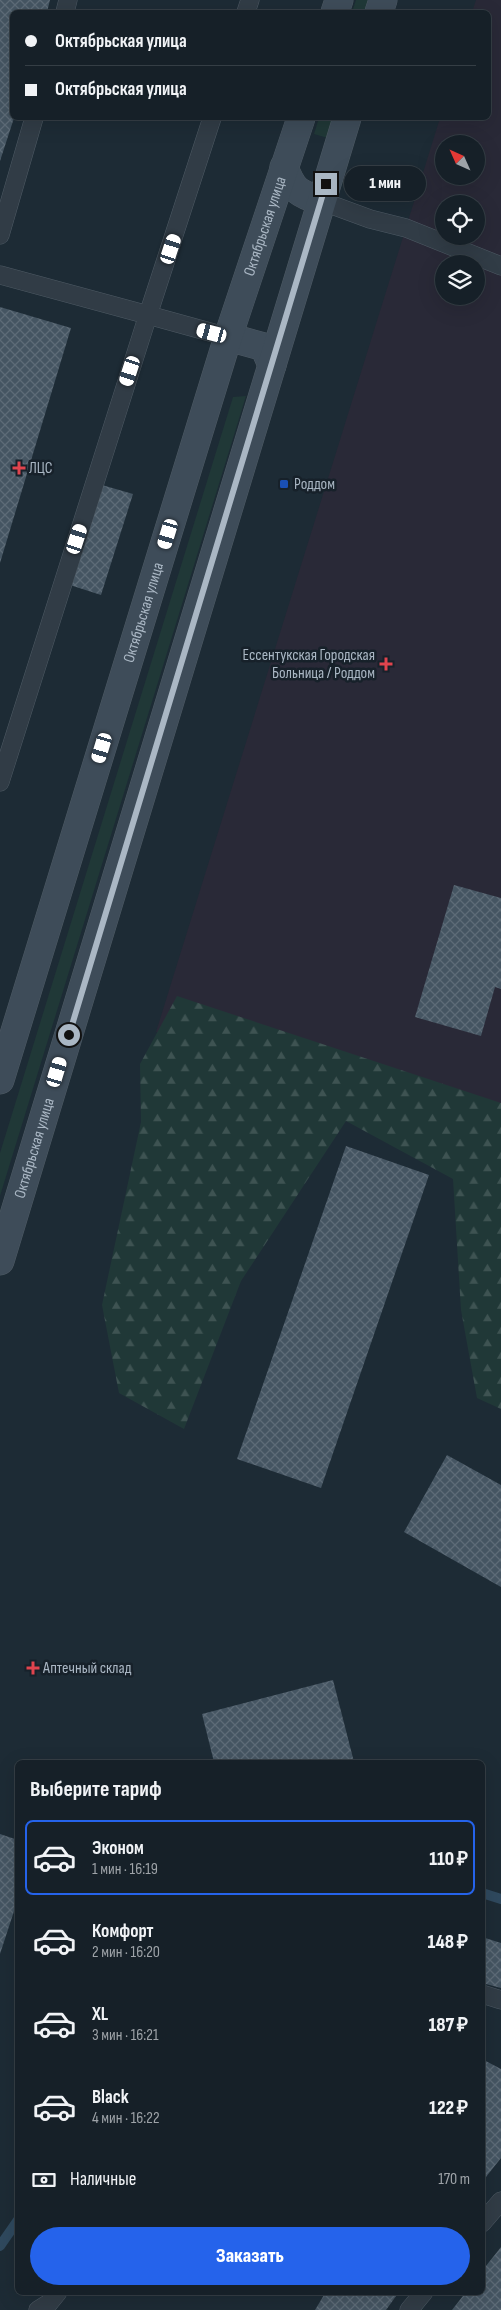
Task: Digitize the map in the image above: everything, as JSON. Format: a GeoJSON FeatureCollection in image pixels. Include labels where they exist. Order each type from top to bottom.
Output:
{"type":"FeatureCollection","features":[{"type":"Feature","properties":{"kind":"main road","name":"Октябрьская улица"},"geometry":{"type":"LineString","coordinates":[[0,1080],[228,337],[300,120]]}},
{"type":"Feature","properties":{"kind":"main road","name":"Октябрьская улица"},"geometry":{"type":"LineString","coordinates":[[0,1261],[346,120]]}},
{"type":"Feature","properties":{"kind":"main road"},"geometry":{"type":"LineString","coordinates":[[284,167],[290,183],[299,193],[321,201]]}},
{"type":"Feature","properties":{"kind":"main road"},"geometry":{"type":"LineString","coordinates":[[228,337],[264,347],[272,365]]}},
{"type":"Feature","properties":{"kind":"lane"},"geometry":{"type":"LineString","coordinates":[[0,235],[33,120]]}},
{"type":"Feature","properties":{"kind":"lane"},"geometry":{"type":"LineString","coordinates":[[0,782],[211,120]]}},
{"type":"Feature","properties":{"kind":"lane"},"geometry":{"type":"LineString","coordinates":[[321,201],[370,219],[406,228],[501,266]]}},
{"type":"Feature","properties":{"kind":"lane"},"geometry":{"type":"LineString","coordinates":[[0,275],[228,337]]}},
{"type":"Feature","properties":{"kind":"lane"},"geometry":{"type":"LineString","coordinates":[[485,1995],[501,2000]]}},
{"type":"Feature","properties":{"kind":"lane"},"geometry":{"type":"LineString","coordinates":[[485,2220],[501,2201]]}},
{"type":"Feature","properties":{"kind":"lane"},"geometry":{"type":"LineString","coordinates":[[38,2310],[49,2304],[56,2295]]}},
{"type":"Feature","properties":{"kind":"lane"},"geometry":{"type":"LineString","coordinates":[[409,2310],[422,2295]]}},
{"type":"Feature","properties":{"kind":"shaded area","name":"Ессентукская Городская Больница / Роддом"},"geometry":{"type":"Polygon","coordinates":[[[476,0],[501,0],[501,1142],[156,1032],[439,120],[491,120],[491,10],[473,10],[476,0]]]}},
{"type":"Feature","properties":{"kind":"green space"},"geometry":{"type":"Polygon","coordinates":[[[356,0],[371,0],[368,10],[353,10],[356,0]]]}},
{"type":"Feature","properties":{"kind":"green space"},"geometry":{"type":"Polygon","coordinates":[[[318,120],[334,120],[328,138],[314,134],[318,120]]]}},
{"type":"Feature","properties":{"kind":"green space"},"geometry":{"type":"Polygon","coordinates":[[[246,396],[0,1196],[0,1153],[233,397],[246,396]]]}},
{"type":"Feature","properties":{"kind":"green space"},"geometry":{"type":"Polygon","coordinates":[[[177,996],[501,1103],[501,1409],[477,1398],[461,1310],[453,1179],[346,1121],[241,1281],[184,1429],[119,1393],[102,1305],[141,1122],[140,1064],[177,996]]]}},
{"type":"Feature","properties":{"kind":"building"},"geometry":{"type":"Polygon","coordinates":[[[0,0],[50,0],[48,10],[10,10],[10,120],[13,120],[0,161],[0,0]]]}},
{"type":"Feature","properties":{"kind":"building"},"geometry":{"type":"Polygon","coordinates":[[[0,307],[71,328],[0,563],[0,307]]]}},
{"type":"Feature","properties":{"kind":"building"},"geometry":{"type":"Polygon","coordinates":[[[102,485],[133,494],[101,595],[70,585],[102,485]]]}},
{"type":"Feature","properties":{"kind":"building"},"geometry":{"type":"Polygon","coordinates":[[[454,885],[501,898],[501,989],[495,987],[481,1036],[415,1017],[454,885]]]}},
{"type":"Feature","properties":{"kind":"building"},"geometry":{"type":"Polygon","coordinates":[[[346,1146],[429,1175],[321,1488],[237,1459],[346,1146]]]}},
{"type":"Feature","properties":{"kind":"building"},"geometry":{"type":"Polygon","coordinates":[[[447,1455],[501,1485],[501,1587],[404,1532],[447,1455]]]}},
{"type":"Feature","properties":{"kind":"building"},"geometry":{"type":"Polygon","coordinates":[[[333,1680],[353,1760],[214,1760],[202,1714],[333,1680]]]}},
{"type":"Feature","properties":{"kind":"building"},"geometry":{"type":"Polygon","coordinates":[[[0,1834],[15,1839],[15,1908],[0,1954],[0,1834]]]}},
{"type":"Feature","properties":{"kind":"building"},"geometry":{"type":"Polygon","coordinates":[[[485,1938],[501,1943],[501,1988],[485,1984],[485,1938]]]}},
{"type":"Feature","properties":{"kind":"building"},"geometry":{"type":"Polygon","coordinates":[[[485,2061],[501,2069],[501,2158],[485,2178],[485,2061]]]}},
{"type":"Feature","properties":{"kind":"building"},"geometry":{"type":"Polygon","coordinates":[[[501,2247],[501,2310],[452,2310],[464,2295],[485,2295],[485,2267],[501,2247]]]}},
{"type":"Feature","properties":{"kind":"building"},"geometry":{"type":"Polygon","coordinates":[[[324,2295],[397,2295],[386,2310],[315,2310],[324,2295]]]}},
{"type":"Feature","properties":{"kind":"waterway"},"geometry":{"type":"LineString","coordinates":[[485,1894],[501,1899]]}},
{"type":"Feature","properties":{"kind":"waterway"},"geometry":{"type":"LineString","coordinates":[[0,2246],[15,2224]]}},
{"type":"Feature","properties":{"kind":"place","name":"ЛЦС"},"geometry":{"type":"Point","coordinates":[19,468]}},
{"type":"Feature","properties":{"kind":"place","name":"Роддом"},"geometry":{"type":"Point","coordinates":[284,484]}},
{"type":"Feature","properties":{"kind":"place","name":"Ессентукская Городская Больница / Роддом"},"geometry":{"type":"Point","coordinates":[386,664]}},
{"type":"Feature","properties":{"kind":"place","name":"Аптечный склад"},"geometry":{"type":"Point","coordinates":[33,1668]}},
{"type":"Feature","properties":{"kind":"route"},"geometry":{"type":"LineString","coordinates":[[69,1035],[326,184]]}}]}
